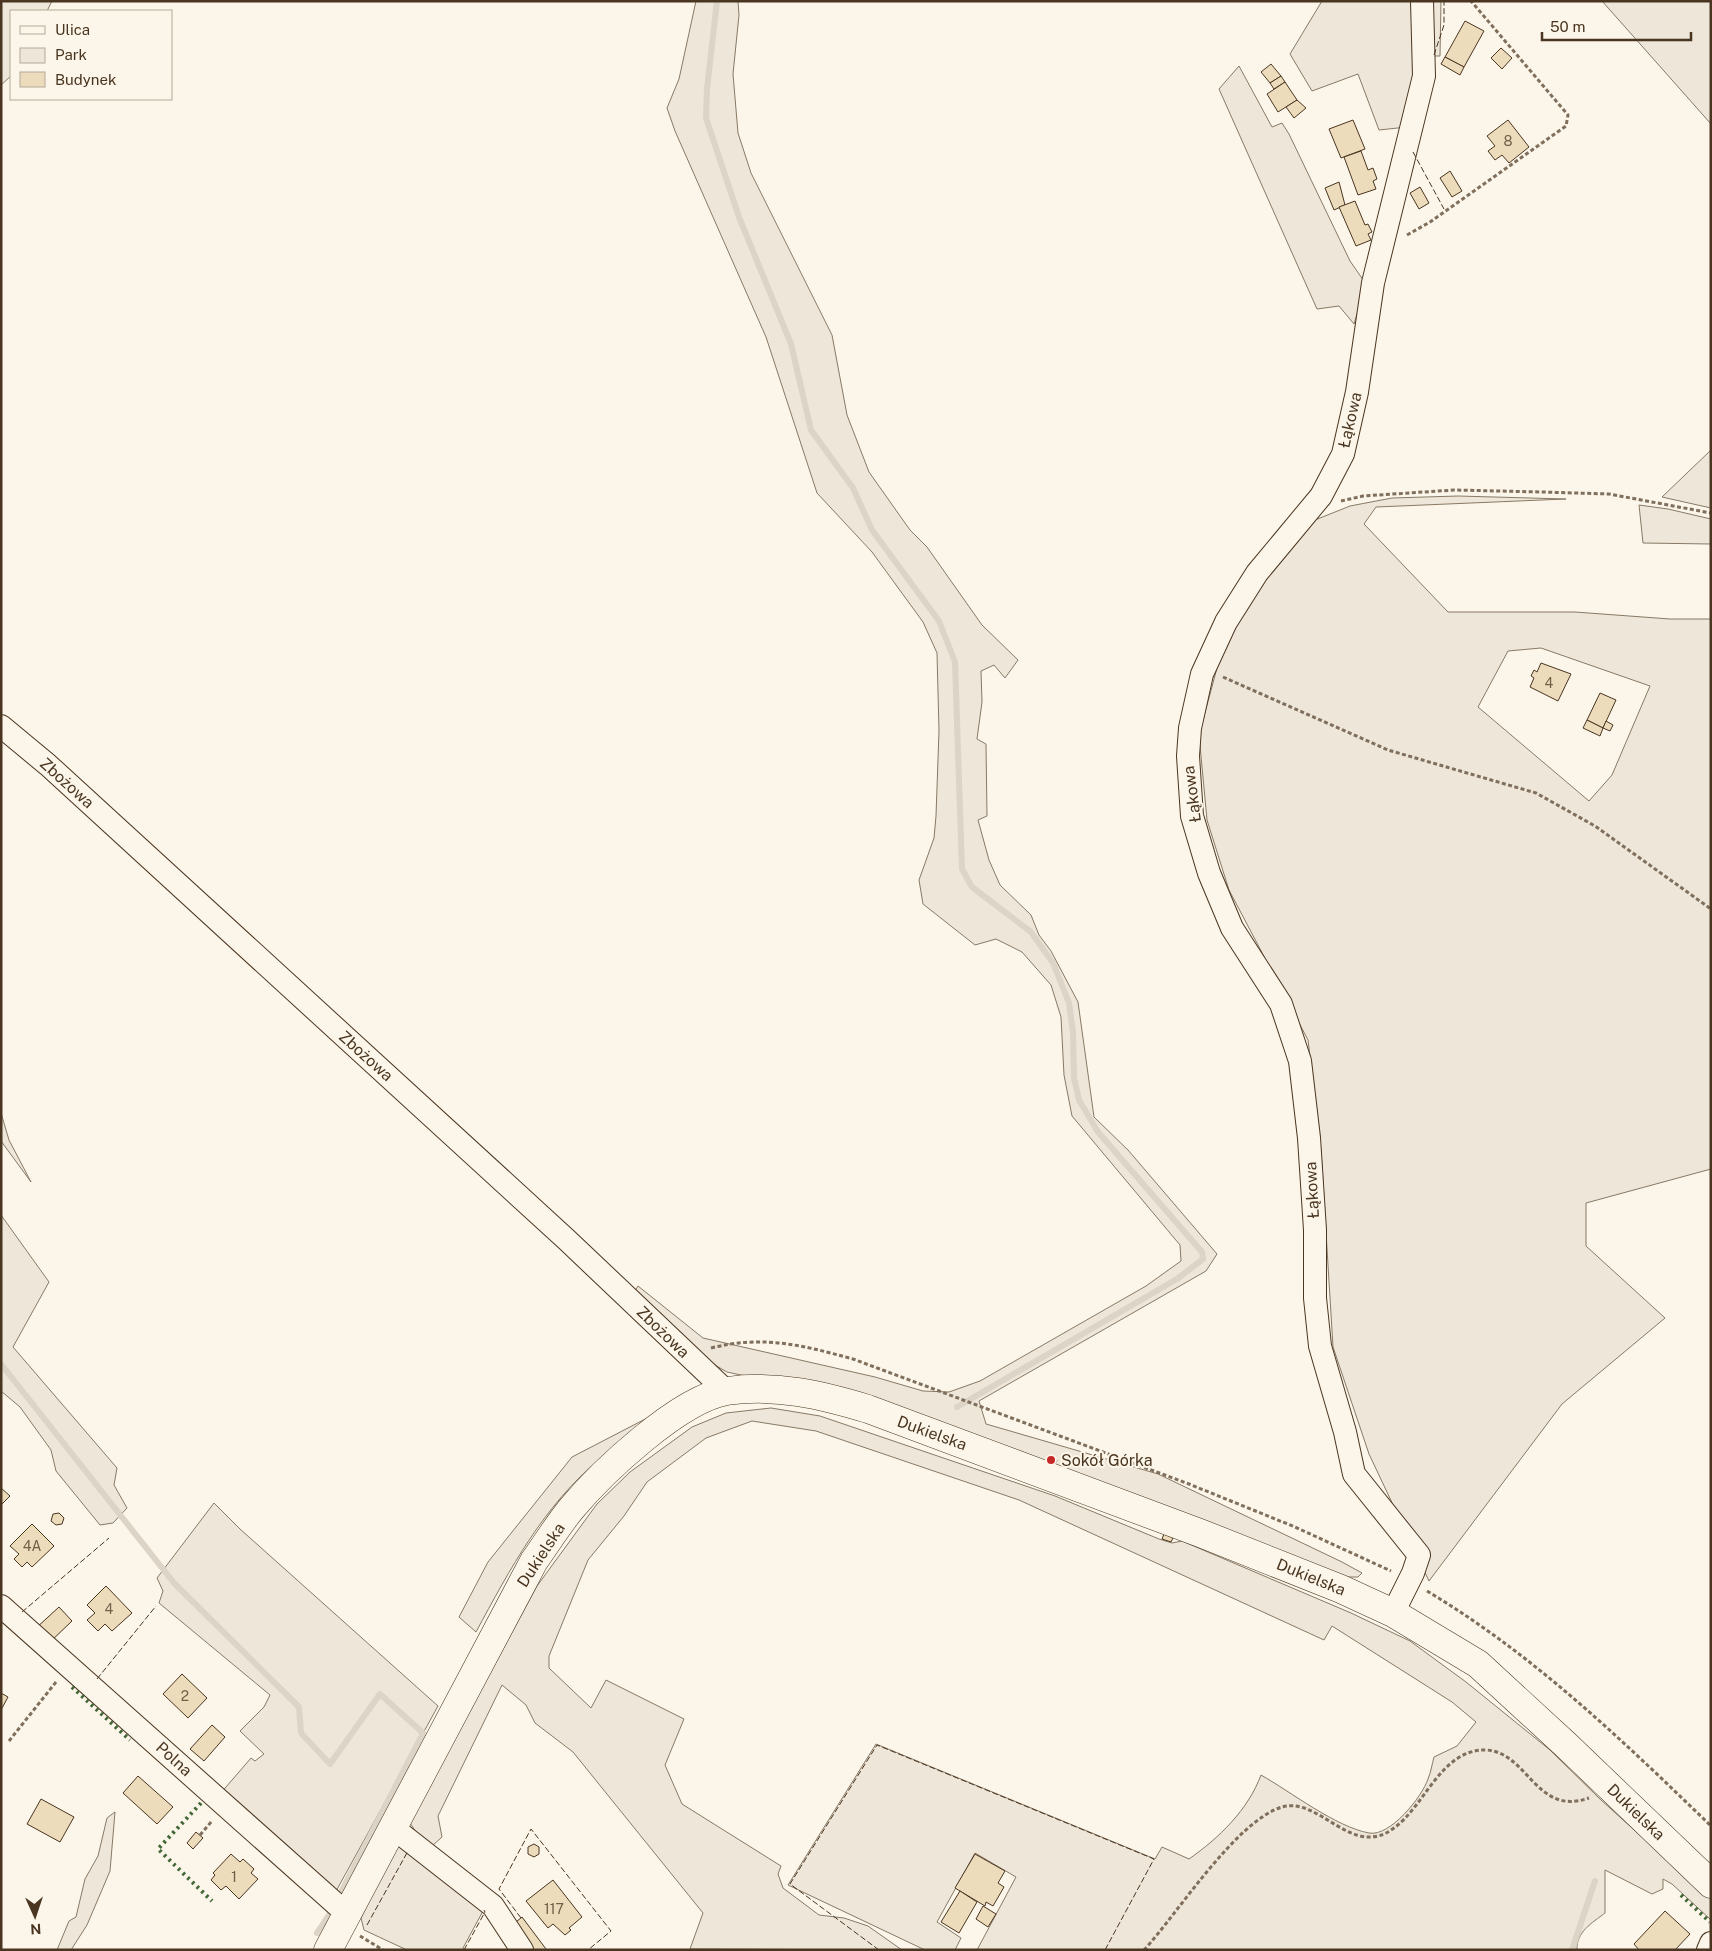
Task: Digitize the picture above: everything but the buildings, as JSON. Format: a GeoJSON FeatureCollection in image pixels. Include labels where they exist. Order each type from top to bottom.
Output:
{"type":"FeatureCollection","features":[{"type":"Feature","properties":{"kind":"main road","name":"Dukielska"},"geometry":{"type":"LineString","coordinates":[[328,1950],[534,1561],[571,1509],[614,1465],[660,1427],[696,1404],[726,1391],[782,1389],[822,1396],[868,1409],[1200,1533],[1348,1592],[1393,1613],[1478,1664],[1711,1884]]}},
{"type":"Feature","properties":{"kind":"street","name":"Łąkowa"},"geometry":{"type":"LineString","coordinates":[[1393,1613],[1414,1572],[1419,1555],[1354,1474],[1345,1432],[1320,1346],[1315,1298],[1315,1230],[1309,1138],[1300,1061],[1281,1004],[1232,928],[1208,872],[1192,816],[1188,756],[1190,728],[1204,668],[1226,622],[1257,573],[1321,496],[1342,454],[1357,392],[1373,283],[1380,250],[1424,76],[1422,1]]}},
{"type":"Feature","properties":{"kind":"street","name":"Zbożowa"},"geometry":{"type":"LineString","coordinates":[[1,726],[48,765],[567,1240],[726,1391]]}},
{"type":"Feature","properties":{"kind":"street","name":"Polna"},"geometry":{"type":"LineString","coordinates":[[1,1606],[69,1666],[208,1780],[221,1811],[346,1913]]}},
{"type":"Feature","properties":{"kind":"street"},"geometry":{"type":"LineString","coordinates":[[392,1827],[493,1906],[522,1950]]}},
{"type":"Feature","properties":{"kind":"street"},"geometry":{"type":"LineString","coordinates":[[1708,1950],[1711,1943]]}},
{"type":"Feature","properties":{"kind":"path"},"geometry":{"type":"LineString","coordinates":[[1380,250],[1430,222],[1566,126],[1568,115],[1471,1]]}},
{"type":"Feature","properties":{"kind":"path"},"geometry":{"type":"LineString","coordinates":[[1313,506],[1372,495],[1454,490],[1608,494],[1711,513]]}},
{"type":"Feature","properties":{"kind":"path"},"geometry":{"type":"LineString","coordinates":[[1204,668],[1388,750],[1536,794],[1595,826],[1711,909]]}},
{"type":"Feature","properties":{"kind":"path"},"geometry":{"type":"LineString","coordinates":[[690,1357],[705,1349],[734,1342],[765,1340],[801,1345],[853,1359],[1189,1484],[1295,1527],[1395,1573]]}},
{"type":"Feature","properties":{"kind":"path"},"geometry":{"type":"LineString","coordinates":[[1429,1592],[1495,1635],[1552,1679],[1615,1734],[1711,1826]]}},
{"type":"Feature","properties":{"kind":"path"},"geometry":{"type":"LineString","coordinates":[[9,1741],[69,1666]]}},
{"type":"Feature","properties":{"kind":"path"},"geometry":{"type":"LineString","coordinates":[[1144,1950],[1199,1883],[1256,1820],[1282,1808],[1297,1805],[1348,1832],[1364,1838],[1381,1835],[1394,1829],[1413,1809],[1441,1773],[1453,1761],[1470,1751],[1488,1750],[1506,1758],[1543,1791],[1563,1802],[1575,1803],[1594,1796],[1608,1785]]}},
{"type":"Feature","properties":{"kind":"path"},"geometry":{"type":"LineString","coordinates":[[200,1835],[221,1811]]}},
{"type":"Feature","properties":{"kind":"green space"},"geometry":{"type":"Polygon","coordinates":[[[1,1],[52,1],[48,10],[10,10],[10,77],[1,85],[1,1]]]}},
{"type":"Feature","properties":{"kind":"green space"},"geometry":{"type":"Polygon","coordinates":[[[696,1],[738,1],[739,15],[733,74],[738,133],[751,173],[832,335],[847,415],[869,472],[910,530],[927,547],[982,625],[1018,660],[1005,678],[994,665],[981,671],[982,702],[977,739],[986,744],[987,816],[978,820],[989,860],[1000,885],[1031,915],[1039,935],[1051,951],[1078,1002],[1094,1117],[1128,1150],[1217,1254],[1206,1271],[979,1401],[986,1424],[1158,1474],[1342,1562],[1362,1573],[1358,1577],[1345,1577],[1023,1452],[897,1409],[727,1372],[701,1357],[633,1294],[638,1286],[703,1338],[875,1377],[923,1391],[949,1392],[980,1381],[1146,1286],[1181,1261],[1180,1245],[1072,1116],[1064,1075],[1061,1017],[1051,985],[1022,952],[996,939],[975,945],[923,904],[919,880],[934,838],[936,816],[939,731],[937,653],[923,622],[872,552],[817,493],[766,337],[675,131],[667,108],[679,79],[696,1]]]}},
{"type":"Feature","properties":{"kind":"green space"},"geometry":{"type":"Polygon","coordinates":[[[1322,1],[1441,1],[1440,56],[1433,56],[1407,127],[1379,130],[1358,74],[1312,91],[1290,54],[1322,1]]]}},
{"type":"Feature","properties":{"kind":"green space"},"geometry":{"type":"Polygon","coordinates":[[[1602,1],[1711,1],[1711,124],[1602,1]]]}},
{"type":"Feature","properties":{"kind":"green space"},"geometry":{"type":"Polygon","coordinates":[[[1239,66],[1272,127],[1282,123],[1289,134],[1350,261],[1366,284],[1354,324],[1339,306],[1317,309],[1219,89],[1239,66]]]}},
{"type":"Feature","properties":{"kind":"green space"},"geometry":{"type":"Polygon","coordinates":[[[1711,450],[1711,508],[1662,497],[1711,450]]]}},
{"type":"Feature","properties":{"kind":"green space"},"geometry":{"type":"Polygon","coordinates":[[[1458,496],[1566,499],[1376,507],[1364,524],[1448,612],[1575,612],[1670,619],[1711,619],[1711,1169],[1586,1203],[1586,1246],[1665,1318],[1562,1404],[1429,1581],[1369,1454],[1333,1347],[1321,1150],[1308,1040],[1229,890],[1207,820],[1199,735],[1221,653],[1254,588],[1310,522],[1350,506],[1392,498],[1458,496]],[[1541,648],[1508,651],[1478,707],[1589,801],[1612,775],[1650,686],[1541,648]]]}},
{"type":"Feature","properties":{"kind":"green space"},"geometry":{"type":"Polygon","coordinates":[[[1639,505],[1668,509],[1711,519],[1711,544],[1643,543],[1639,505]]]}},
{"type":"Feature","properties":{"kind":"green space"},"geometry":{"type":"Polygon","coordinates":[[[1,1113],[9,1140],[31,1182],[1,1141],[1,1113]]]}},
{"type":"Feature","properties":{"kind":"green space"},"geometry":{"type":"Polygon","coordinates":[[[1,1215],[49,1282],[13,1347],[117,1468],[114,1485],[127,1508],[113,1523],[100,1525],[56,1471],[51,1450],[20,1407],[1,1391],[1,1215]]]}},
{"type":"Feature","properties":{"kind":"green space"},"geometry":{"type":"Polygon","coordinates":[[[680,1401],[629,1436],[600,1459],[562,1497],[545,1517],[515,1562],[476,1632],[459,1617],[488,1562],[572,1457],[680,1401]]]}},
{"type":"Feature","properties":{"kind":"green space"},"geometry":{"type":"Polygon","coordinates":[[[771,1408],[820,1416],[1055,1496],[1159,1539],[1172,1543],[1182,1541],[1351,1613],[1410,1641],[1466,1682],[1550,1750],[1601,1800],[1711,1899],[1711,1920],[1672,1884],[1663,1879],[1663,1889],[1652,1894],[1605,1870],[1605,1913],[1590,1924],[1582,1933],[1577,1944],[1577,1950],[977,1950],[1016,1877],[975,1853],[937,1922],[961,1938],[955,1950],[925,1950],[788,1885],[876,1744],[1155,1859],[1162,1847],[1189,1859],[1211,1842],[1231,1822],[1248,1800],[1261,1775],[1342,1824],[1369,1833],[1377,1833],[1386,1829],[1404,1814],[1425,1787],[1434,1757],[1457,1746],[1476,1722],[1452,1702],[1332,1626],[1324,1640],[1019,1500],[816,1431],[752,1421],[706,1438],[647,1482],[624,1516],[588,1560],[549,1656],[549,1668],[591,1708],[606,1680],[684,1719],[665,1765],[682,1804],[781,1866],[778,1874],[783,1888],[819,1915],[844,1918],[868,1926],[902,1950],[690,1949],[703,1913],[573,1752],[535,1723],[526,1705],[502,1685],[438,1816],[442,1837],[432,1846],[418,1835],[410,1823],[537,1586],[597,1504],[630,1472],[692,1427],[726,1413],[771,1408]]]}},
{"type":"Feature","properties":{"kind":"green space"},"geometry":{"type":"Polygon","coordinates":[[[214,1503],[240,1529],[438,1706],[335,1893],[220,1794],[251,1758],[255,1761],[264,1754],[240,1731],[264,1707],[270,1695],[159,1603],[163,1591],[157,1578],[214,1503]]]}},
{"type":"Feature","properties":{"kind":"green space"},"geometry":{"type":"Polygon","coordinates":[[[115,1812],[110,1871],[87,1925],[71,1950],[57,1950],[69,1921],[76,1917],[85,1879],[98,1856],[107,1818],[115,1812]]]}},
{"type":"Feature","properties":{"kind":"green space"},"geometry":{"type":"Polygon","coordinates":[[[397,1844],[483,1911],[463,1948],[464,1950],[407,1950],[364,1930],[361,1918],[397,1844]]]}},
{"type":"Feature","properties":{"kind":"waterway"},"geometry":{"type":"LineString","coordinates":[[717,1],[707,89],[706,118],[739,217],[791,344],[811,430],[853,488],[872,530],[939,621],[955,662],[962,869],[972,887],[1031,932],[1053,963],[1069,1003],[1073,1032],[1074,1078],[1079,1100],[1098,1132],[1202,1252],[1203,1259],[1177,1279],[957,1407]]}},
{"type":"Feature","properties":{"kind":"waterway"},"geometry":{"type":"LineString","coordinates":[[1,1364],[174,1583],[299,1707],[301,1733],[330,1764],[380,1694],[423,1733],[339,1896]]}},
{"type":"Feature","properties":{"kind":"waterway"},"geometry":{"type":"LineString","coordinates":[[1572,1950],[1595,1881]]}},
{"type":"Feature","properties":{"kind":"waterway"},"geometry":{"type":"LineString","coordinates":[[317,1933],[331,1912]]}},
{"type":"Feature","properties":{"kind":"hedge"},"geometry":{"type":"LineString","coordinates":[[72,1687],[130,1740]]}},
{"type":"Feature","properties":{"kind":"hedge"},"geometry":{"type":"LineString","coordinates":[[201,1803],[158,1849],[212,1901]]}},
{"type":"Feature","properties":{"kind":"hedge"},"geometry":{"type":"LineString","coordinates":[[1681,1895],[1710,1922]]}},
{"type":"Feature","properties":{"kind":"fence"},"geometry":{"type":"LineString","coordinates":[[1434,55],[1444,25],[1444,1]]}},
{"type":"Feature","properties":{"kind":"fence"},"geometry":{"type":"LineString","coordinates":[[1413,152],[1444,209]]}},
{"type":"Feature","properties":{"kind":"fence"},"geometry":{"type":"LineString","coordinates":[[22,1612],[109,1538]]}},
{"type":"Feature","properties":{"kind":"fence"},"geometry":{"type":"LineString","coordinates":[[97,1679],[156,1606]]}},
{"type":"Feature","properties":{"kind":"fence"},"geometry":{"type":"LineString","coordinates":[[879,1950],[790,1884],[877,1745],[1154,1859],[1105,1950]]}},
{"type":"Feature","properties":{"kind":"fence"},"geometry":{"type":"LineString","coordinates":[[521,1918],[499,1889],[531,1829],[611,1931],[588,1950]]}},
{"type":"Feature","properties":{"kind":"fence"},"geometry":{"type":"LineString","coordinates":[[367,1925],[408,1851]]}},
{"type":"Feature","properties":{"kind":"fence"},"geometry":{"type":"LineString","coordinates":[[464,1950],[485,1912],[484,1910]]}},
{"type":"Feature","properties":{"kind":"place","name":"Sokół Górka"},"geometry":{"type":"Point","coordinates":[1051,1460]}}]}
